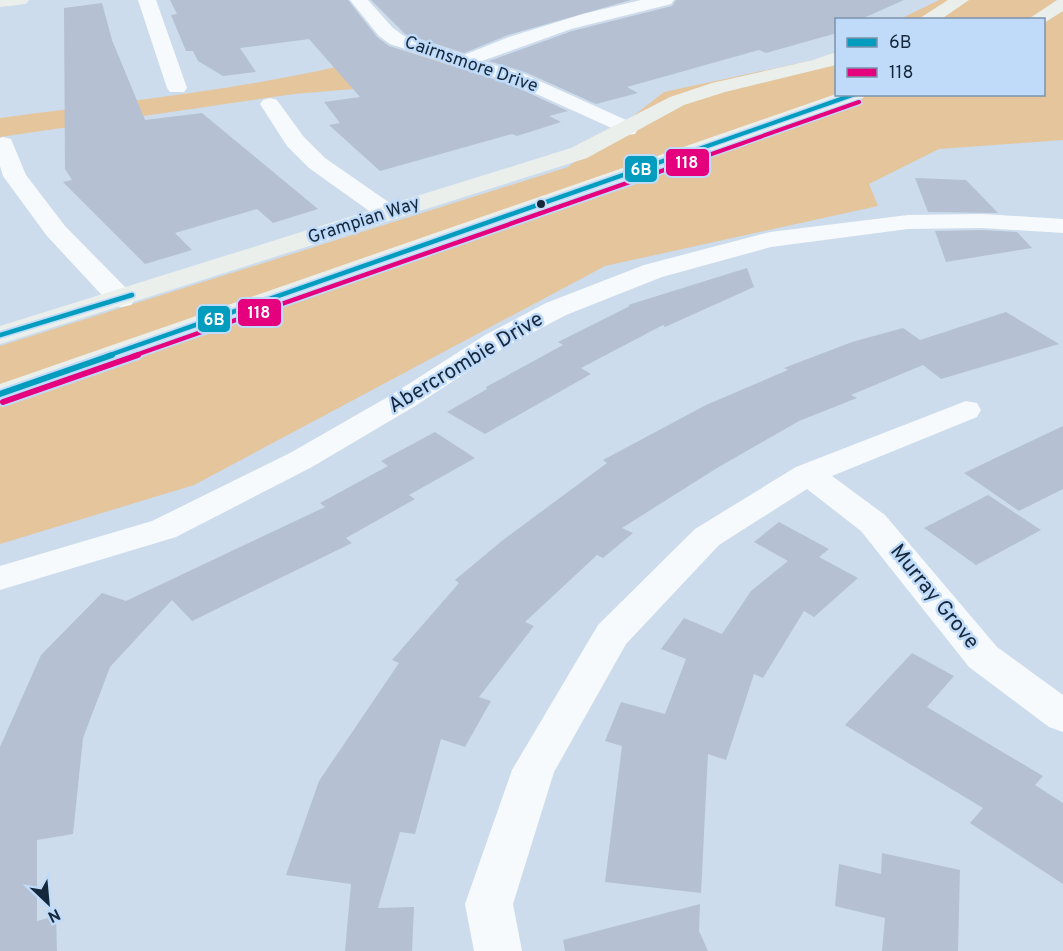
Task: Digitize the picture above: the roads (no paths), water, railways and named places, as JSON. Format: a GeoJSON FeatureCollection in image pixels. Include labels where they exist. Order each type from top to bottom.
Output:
{"type":"FeatureCollection","features":[{"type":"Feature","properties":{"kind":"street"},"geometry":{"type":"LineString","coordinates":[[0,2],[20,0]]}},
{"type":"Feature","properties":{"kind":"street"},"geometry":{"type":"LineString","coordinates":[[147,0],[177,88]]}},
{"type":"Feature","properties":{"kind":"street","name":"Cairnsmore Drive"},"geometry":{"type":"LineString","coordinates":[[359,0],[386,32],[398,40],[428,51],[468,60],[517,78],[627,129]]}},
{"type":"Feature","properties":{"kind":"street"},"geometry":{"type":"LineString","coordinates":[[468,60],[512,40],[574,20],[665,0]]}},
{"type":"Feature","properties":{"kind":"street"},"geometry":{"type":"LineString","coordinates":[[929,18],[960,0]]}},
{"type":"Feature","properties":{"kind":"street"},"geometry":{"type":"LineString","coordinates":[[1039,18],[1063,4]]}},
{"type":"Feature","properties":{"kind":"street","name":"Grampian Way"},"geometry":{"type":"LineString","coordinates":[[0,335],[121,299],[579,153],[676,101],[719,87],[819,65],[835,59]]}},
{"type":"Feature","properties":{"kind":"street"},"geometry":{"type":"LineString","coordinates":[[719,87],[789,118]]}},
{"type":"Feature","properties":{"kind":"street"},"geometry":{"type":"LineString","coordinates":[[0,394],[850,96]]}},
{"type":"Feature","properties":{"kind":"street"},"geometry":{"type":"LineString","coordinates":[[270,104],[295,141],[317,163],[388,213]]}},
{"type":"Feature","properties":{"kind":"street"},"geometry":{"type":"LineString","coordinates":[[3,144],[15,176],[56,231],[121,299]]}},
{"type":"Feature","properties":{"kind":"street","name":"Abercrombie Drive"},"geometry":{"type":"LineString","coordinates":[[0,578],[164,529],[301,460],[404,400],[495,341],[556,309],[653,271],[770,240],[908,222],[982,221],[1063,226]]}},
{"type":"Feature","properties":{"kind":"street"},"geometry":{"type":"LineString","coordinates":[[498,951],[489,904],[532,770],[612,635],[707,537],[808,474],[966,410]]}},
{"type":"Feature","properties":{"kind":"street","name":"Murray Grove"},"geometry":{"type":"LineString","coordinates":[[808,474],[873,523],[910,565],[983,657],[1063,716]]}}]}
